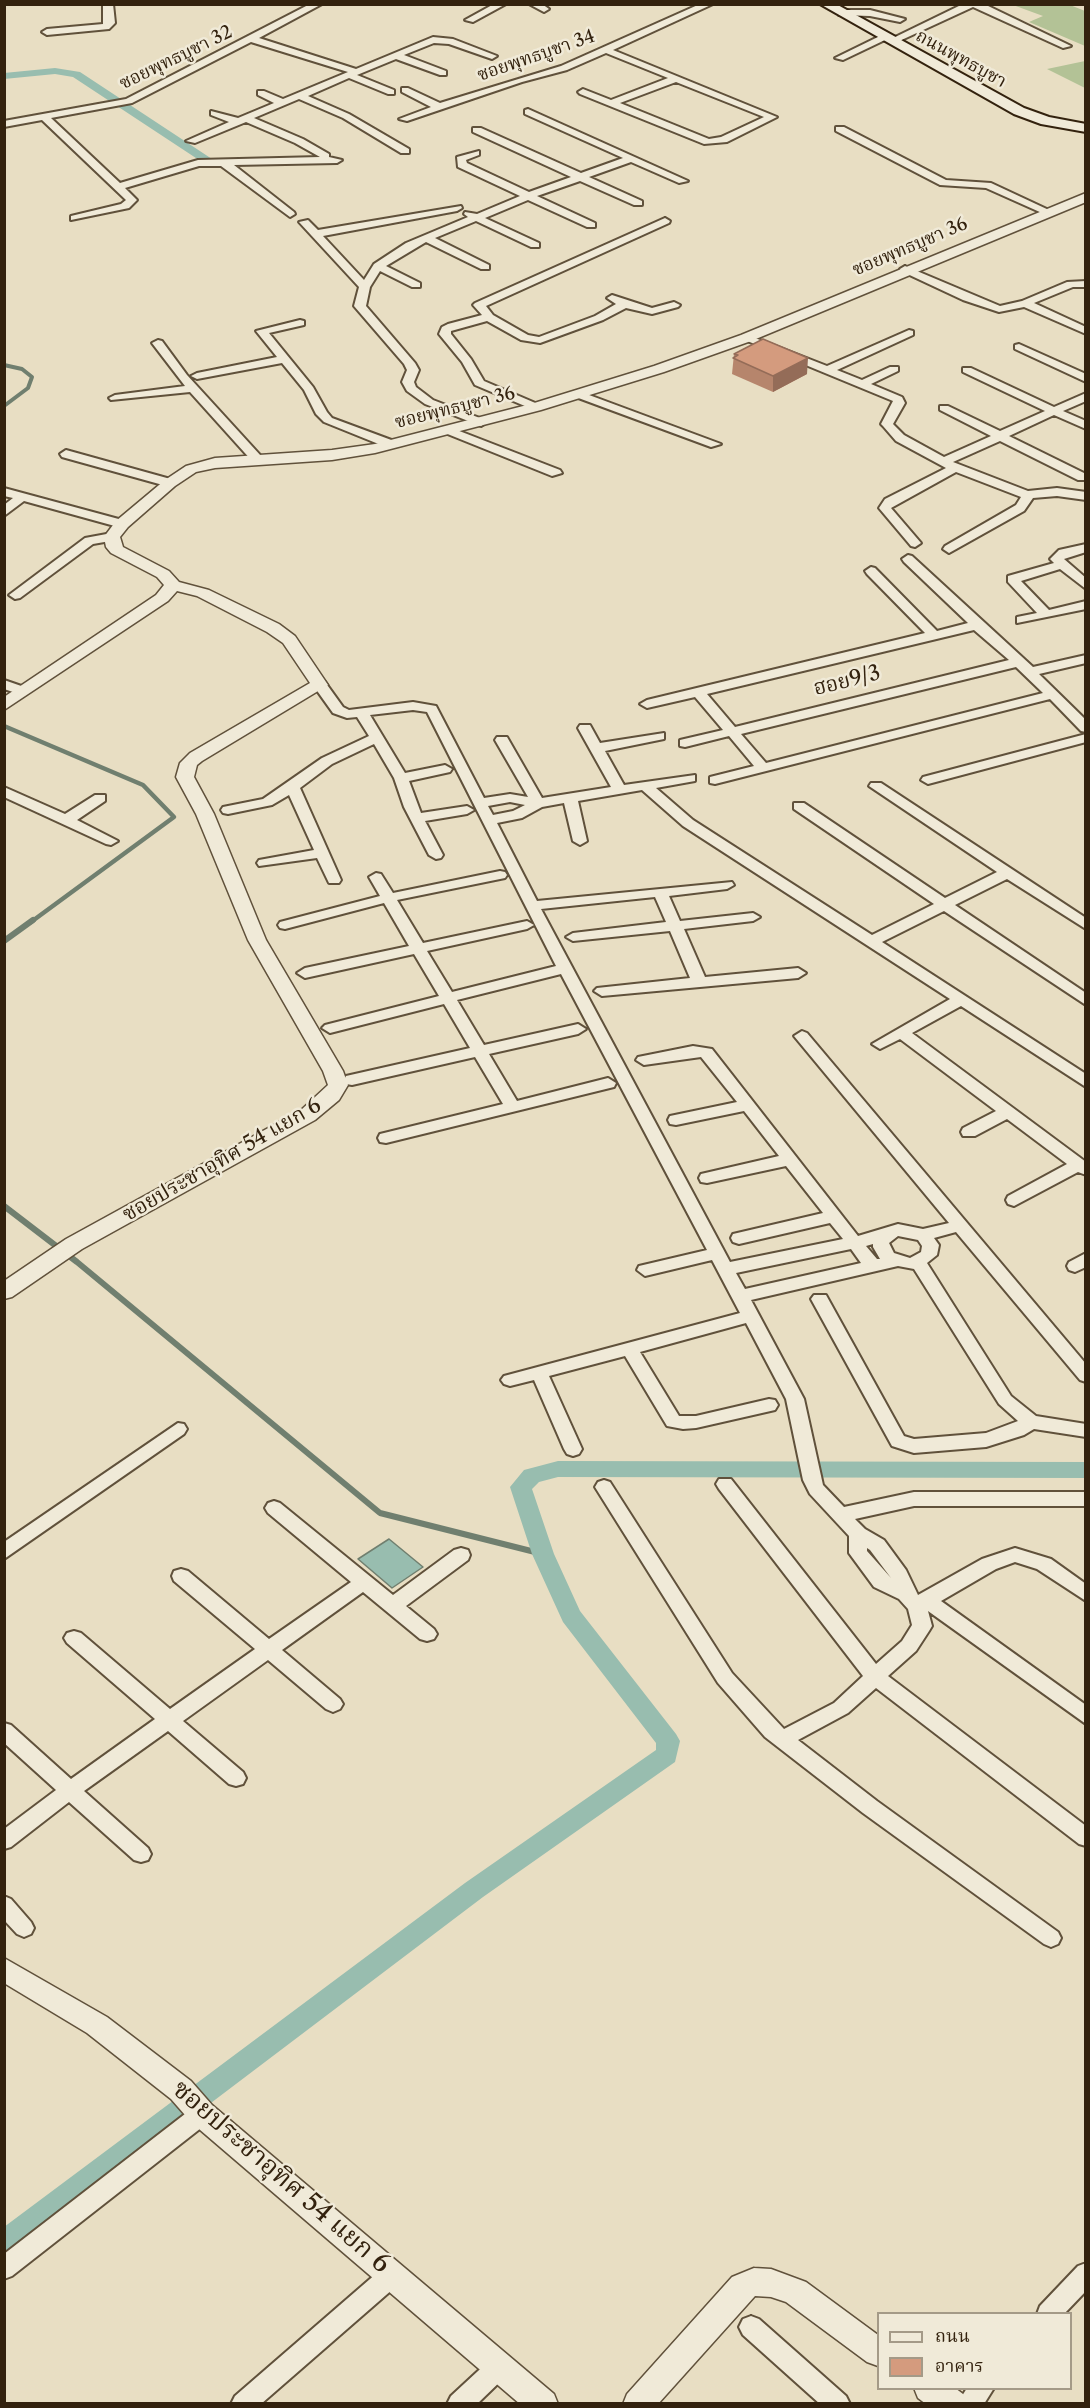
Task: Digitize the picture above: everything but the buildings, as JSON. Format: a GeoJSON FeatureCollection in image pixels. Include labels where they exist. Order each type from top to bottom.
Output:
{"type":"FeatureCollection","features":[{"type":"Feature","properties":{"kind":"main road","name":"ถนนพุทธบูชา"},"geometry":{"type":"LineString","coordinates":[[826,4],[1031,117],[1086,128]]}},
{"type":"Feature","properties":{"kind":"street"},"geometry":{"type":"LineString","coordinates":[[47,32],[106,27],[110,23],[108,4]]}},
{"type":"Feature","properties":{"kind":"street","name":"ซอยพุทธบูชา 32"},"geometry":{"type":"LineString","coordinates":[[4,124],[129,101],[318,4]]}},
{"type":"Feature","properties":{"kind":"street"},"geometry":{"type":"LineString","coordinates":[[470,20],[502,4]]}},
{"type":"Feature","properties":{"kind":"street"},"geometry":{"type":"LineString","coordinates":[[533,4],[544,9]]}},
{"type":"Feature","properties":{"kind":"street","name":"ซอยพุทธบูชา 34"},"geometry":{"type":"LineString","coordinates":[[428,101],[404,114],[440,106],[519,80],[551,73],[710,4]]}},
{"type":"Feature","properties":{"kind":"street"},"geometry":{"type":"LineString","coordinates":[[840,58],[973,4],[1066,46]]}},
{"type":"Feature","properties":{"kind":"street"},"geometry":{"type":"LineString","coordinates":[[842,13],[870,13],[900,19]]}},
{"type":"Feature","properties":{"kind":"street"},"geometry":{"type":"LineString","coordinates":[[252,39],[353,73],[391,92]]}},
{"type":"Feature","properties":{"kind":"street"},"geometry":{"type":"LineString","coordinates":[[290,214],[223,160],[191,141],[439,39],[492,56]]}},
{"type":"Feature","properties":{"kind":"street"},"geometry":{"type":"LineString","coordinates":[[583,92],[708,142],[723,140],[772,117],[606,50]]}},
{"type":"Feature","properties":{"kind":"street"},"geometry":{"type":"LineString","coordinates":[[397,56],[443,74]]}},
{"type":"Feature","properties":{"kind":"street"},"geometry":{"type":"LineString","coordinates":[[612,103],[677,78]]}},
{"type":"Feature","properties":{"kind":"street"},"geometry":{"type":"LineString","coordinates":[[405,90],[440,106]]}},
{"type":"Feature","properties":{"kind":"street"},"geometry":{"type":"LineString","coordinates":[[261,93],[283,103]]}},
{"type":"Feature","properties":{"kind":"street"},"geometry":{"type":"LineString","coordinates":[[300,96],[346,116],[405,150]]}},
{"type":"Feature","properties":{"kind":"street"},"geometry":{"type":"LineString","coordinates":[[528,112],[683,181]]}},
{"type":"Feature","properties":{"kind":"street"},"geometry":{"type":"LineString","coordinates":[[214,113],[287,135],[326,156]]}},
{"type":"Feature","properties":{"kind":"street"},"geometry":{"type":"LineString","coordinates":[[44,117],[132,200],[131,204],[75,218]]}},
{"type":"Feature","properties":{"kind":"street"},"geometry":{"type":"LineString","coordinates":[[840,129],[944,183],[987,185],[1046,212]]}},
{"type":"Feature","properties":{"kind":"street"},"geometry":{"type":"LineString","coordinates":[[477,130],[638,203]]}},
{"type":"Feature","properties":{"kind":"street"},"geometry":{"type":"LineString","coordinates":[[475,153],[461,159],[462,165],[591,225]]}},
{"type":"Feature","properties":{"kind":"street"},"geometry":{"type":"LineString","coordinates":[[481,422],[429,402],[411,389],[408,382],[413,370],[409,363],[360,306],[365,286],[378,266],[410,244],[528,196],[632,158]]}},
{"type":"Feature","properties":{"kind":"street"},"geometry":{"type":"LineString","coordinates":[[118,187],[198,163],[223,160],[336,160]]}},
{"type":"Feature","properties":{"kind":"street","name":"ซอยพุทธบูชา 36"},"geometry":{"type":"LineString","coordinates":[[112,537],[123,524],[170,483],[201,465],[332,455],[449,431],[536,407],[675,364],[746,338],[1086,196]]}},
{"type":"Feature","properties":{"kind":"street"},"geometry":{"type":"LineString","coordinates":[[442,200],[535,245]]}},
{"type":"Feature","properties":{"kind":"street"},"geometry":{"type":"LineString","coordinates":[[314,234],[458,208]]}},
{"type":"Feature","properties":{"kind":"street"},"geometry":{"type":"LineString","coordinates":[[625,304],[599,318],[540,340],[525,338],[489,317],[479,305],[483,301],[665,221]]}},
{"type":"Feature","properties":{"kind":"street"},"geometry":{"type":"LineString","coordinates":[[304,222],[365,286]]}},
{"type":"Feature","properties":{"kind":"street"},"geometry":{"type":"LineString","coordinates":[[426,238],[485,267]]}},
{"type":"Feature","properties":{"kind":"street"},"geometry":{"type":"LineString","coordinates":[[378,266],[416,285]]}},
{"type":"Feature","properties":{"kind":"street"},"geometry":{"type":"LineString","coordinates":[[905,270],[999,309],[1022,304],[1071,284],[1086,284]]}},
{"type":"Feature","properties":{"kind":"street"},"geometry":{"type":"LineString","coordinates":[[612,298],[652,311],[674,305]]}},
{"type":"Feature","properties":{"kind":"street"},"geometry":{"type":"LineString","coordinates":[[1022,304],[1086,331]]}},
{"type":"Feature","properties":{"kind":"street"},"geometry":{"type":"LineString","coordinates":[[489,317],[452,326],[446,329],[445,334],[467,361],[479,383],[536,407]]}},
{"type":"Feature","properties":{"kind":"street"},"geometry":{"type":"LineString","coordinates":[[300,323],[262,331],[309,389],[322,414],[328,420],[390,444]]}},
{"type":"Feature","properties":{"kind":"street"},"geometry":{"type":"LineString","coordinates":[[828,370],[909,333]]}},
{"type":"Feature","properties":{"kind":"street"},"geometry":{"type":"LineString","coordinates":[[746,338],[898,399],[899,403],[887,424],[890,430],[950,465],[1027,495],[1057,492],[1086,496]]}},
{"type":"Feature","properties":{"kind":"street"},"geometry":{"type":"LineString","coordinates":[[158,343],[195,382],[257,459]]}},
{"type":"Feature","properties":{"kind":"street"},"geometry":{"type":"LineString","coordinates":[[1019,347],[1086,379]]}},
{"type":"Feature","properties":{"kind":"street"},"geometry":{"type":"LineString","coordinates":[[115,398],[195,382],[283,358]]}},
{"type":"Feature","properties":{"kind":"street"},"geometry":{"type":"LineString","coordinates":[[863,384],[894,369]]}},
{"type":"Feature","properties":{"kind":"street"},"geometry":{"type":"LineString","coordinates":[[967,370],[1086,426]]}},
{"type":"Feature","properties":{"kind":"street"},"geometry":{"type":"LineString","coordinates":[[577,394],[715,444]]}},
{"type":"Feature","properties":{"kind":"street"},"geometry":{"type":"LineString","coordinates":[[915,543],[885,508],[889,502],[1001,435],[1086,396]]}},
{"type":"Feature","properties":{"kind":"street"},"geometry":{"type":"LineString","coordinates":[[944,408],[1082,477]]}},
{"type":"Feature","properties":{"kind":"street"},"geometry":{"type":"LineString","coordinates":[[449,431],[556,473]]}},
{"type":"Feature","properties":{"kind":"street"},"geometry":{"type":"LineString","coordinates":[[66,454],[170,483]]}},
{"type":"Feature","properties":{"kind":"street"},"geometry":{"type":"LineString","coordinates":[[4,492],[123,524]]}},
{"type":"Feature","properties":{"kind":"street"},"geometry":{"type":"LineString","coordinates":[[949,549],[1020,508],[1026,502],[1027,495]]}},
{"type":"Feature","properties":{"kind":"street"},"geometry":{"type":"LineString","coordinates":[[4,512],[22,497]]}},
{"type":"Feature","properties":{"kind":"street"},"geometry":{"type":"LineString","coordinates":[[15,595],[89,541],[112,537],[112,544],[117,550],[163,574],[173,585],[191,588],[273,628],[293,645],[338,710],[348,714],[362,714],[412,706],[431,709],[473,807],[487,820],[795,1399],[812,1480],[816,1489],[858,1534],[858,1553],[881,1582],[916,1600],[1086,1716]]}},
{"type":"Feature","properties":{"kind":"street"},"geometry":{"type":"LineString","coordinates":[[1086,548],[1058,556],[1056,560],[1086,585]]}},
{"type":"Feature","properties":{"kind":"street"},"geometry":{"type":"LineString","coordinates":[[908,559],[977,626],[1030,672],[1051,695],[1080,716],[1086,728]]}},
{"type":"Feature","properties":{"kind":"street"},"geometry":{"type":"LineString","coordinates":[[1046,614],[1012,579],[1062,565]]}},
{"type":"Feature","properties":{"kind":"street"},"geometry":{"type":"LineString","coordinates":[[871,572],[935,636]]}},
{"type":"Feature","properties":{"kind":"street"},"geometry":{"type":"LineString","coordinates":[[4,705],[162,598],[173,585]]}},
{"type":"Feature","properties":{"kind":"street"},"geometry":{"type":"LineString","coordinates":[[1022,620],[1086,605]]}},
{"type":"Feature","properties":{"kind":"street"},"geometry":{"type":"LineString","coordinates":[[647,704],[977,626]]}},
{"type":"Feature","properties":{"kind":"street"},"geometry":{"type":"LineString","coordinates":[[1030,672],[1086,659]]}},
{"type":"Feature","properties":{"kind":"street","name":"ฮอย9/3"},"geometry":{"type":"LineString","coordinates":[[685,743],[1019,662]]}},
{"type":"Feature","properties":{"kind":"street"},"geometry":{"type":"LineString","coordinates":[[4,684],[22,691]]}},
{"type":"Feature","properties":{"kind":"street","name":"ซอยประชาอุทิศ 54 แยก 6"},"geometry":{"type":"LineString","coordinates":[[4,1292],[75,1244],[308,1115],[332,1095],[338,1085],[333,1071],[257,940],[205,814],[185,777],[189,763],[196,757],[320,685]]}},
{"type":"Feature","properties":{"kind":"street"},"geometry":{"type":"LineString","coordinates":[[698,692],[763,768]]}},
{"type":"Feature","properties":{"kind":"street"},"geometry":{"type":"LineString","coordinates":[[715,780],[1051,695]]}},
{"type":"Feature","properties":{"kind":"street"},"geometry":{"type":"LineString","coordinates":[[362,714],[401,778],[417,818],[436,855]]}},
{"type":"Feature","properties":{"kind":"street"},"geometry":{"type":"LineString","coordinates":[[585,728],[620,790]]}},
{"type":"Feature","properties":{"kind":"street"},"geometry":{"type":"LineString","coordinates":[[597,748],[659,736]]}},
{"type":"Feature","properties":{"kind":"street"},"geometry":{"type":"LineString","coordinates":[[228,810],[267,802],[293,788],[327,761],[376,738]]}},
{"type":"Feature","properties":{"kind":"street"},"geometry":{"type":"LineString","coordinates":[[928,780],[1086,738]]}},
{"type":"Feature","properties":{"kind":"street"},"geometry":{"type":"LineString","coordinates":[[502,740],[538,803]]}},
{"type":"Feature","properties":{"kind":"street"},"geometry":{"type":"LineString","coordinates":[[401,778],[445,769]]}},
{"type":"Feature","properties":{"kind":"street"},"geometry":{"type":"LineString","coordinates":[[417,818],[510,798],[538,803],[690,778]]}},
{"type":"Feature","properties":{"kind":"street"},"geometry":{"type":"LineString","coordinates":[[646,786],[688,823],[1086,1082]]}},
{"type":"Feature","properties":{"kind":"street"},"geometry":{"type":"LineString","coordinates":[[876,786],[1086,925]]}},
{"type":"Feature","properties":{"kind":"street"},"geometry":{"type":"LineString","coordinates":[[293,788],[334,880]]}},
{"type":"Feature","properties":{"kind":"street"},"geometry":{"type":"LineString","coordinates":[[4,791],[111,841]]}},
{"type":"Feature","properties":{"kind":"street"},"geometry":{"type":"LineString","coordinates":[[68,819],[100,798]]}},
{"type":"Feature","properties":{"kind":"street"},"geometry":{"type":"LineString","coordinates":[[570,798],[580,841]]}},
{"type":"Feature","properties":{"kind":"street"},"geometry":{"type":"LineString","coordinates":[[487,820],[517,815],[538,803]]}},
{"type":"Feature","properties":{"kind":"street"},"geometry":{"type":"LineString","coordinates":[[800,806],[1086,1000]]}},
{"type":"Feature","properties":{"kind":"street"},"geometry":{"type":"LineString","coordinates":[[264,863],[322,853]]}},
{"type":"Feature","properties":{"kind":"street"},"geometry":{"type":"LineString","coordinates":[[872,941],[1007,873]]}},
{"type":"Feature","properties":{"kind":"street"},"geometry":{"type":"LineString","coordinates":[[285,925],[388,898],[500,875]]}},
{"type":"Feature","properties":{"kind":"street"},"geometry":{"type":"LineString","coordinates":[[376,877],[512,1106]]}},
{"type":"Feature","properties":{"kind":"street"},"geometry":{"type":"LineString","coordinates":[[532,906],[727,885]]}},
{"type":"Feature","properties":{"kind":"street"},"geometry":{"type":"LineString","coordinates":[[660,892],[677,925],[699,981]]}},
{"type":"Feature","properties":{"kind":"street"},"geometry":{"type":"LineString","coordinates":[[573,937],[753,917]]}},
{"type":"Feature","properties":{"kind":"street"},"geometry":{"type":"LineString","coordinates":[[305,973],[528,925]]}},
{"type":"Feature","properties":{"kind":"street"},"geometry":{"type":"LineString","coordinates":[[330,1028],[566,968]]}},
{"type":"Feature","properties":{"kind":"street"},"geometry":{"type":"LineString","coordinates":[[602,991],[798,972]]}},
{"type":"Feature","properties":{"kind":"street"},"geometry":{"type":"LineString","coordinates":[[880,1044],[961,999]]}},
{"type":"Feature","properties":{"kind":"street"},"geometry":{"type":"LineString","coordinates":[[352,1080],[578,1029]]}},
{"type":"Feature","properties":{"kind":"street"},"geometry":{"type":"LineString","coordinates":[[901,1032],[1082,1167],[1014,1200]]}},
{"type":"Feature","properties":{"kind":"street"},"geometry":{"type":"LineString","coordinates":[[802,1036],[1086,1376]]}},
{"type":"Feature","properties":{"kind":"street"},"geometry":{"type":"LineString","coordinates":[[644,1060],[693,1051],[706,1052],[873,1266]]}},
{"type":"Feature","properties":{"kind":"street"},"geometry":{"type":"LineString","coordinates":[[386,1138],[609,1083]]}},
{"type":"Feature","properties":{"kind":"street"},"geometry":{"type":"LineString","coordinates":[[676,1120],[749,1105]]}},
{"type":"Feature","properties":{"kind":"street"},"geometry":{"type":"LineString","coordinates":[[969,1132],[1007,1113]]}},
{"type":"Feature","properties":{"kind":"street"},"geometry":{"type":"LineString","coordinates":[[707,1178],[791,1159]]}},
{"type":"Feature","properties":{"kind":"street"},"geometry":{"type":"LineString","coordinates":[[739,1238],[835,1216]]}},
{"type":"Feature","properties":{"kind":"street"},"geometry":{"type":"LineString","coordinates":[[726,1269],[885,1236],[898,1230],[922,1234],[961,1225]]}},
{"type":"Feature","properties":{"kind":"street"},"geometry":{"type":"LineString","coordinates":[[741,1296],[895,1261],[925,1260],[932,1250],[928,1239],[922,1234]]}},
{"type":"Feature","properties":{"kind":"street"},"geometry":{"type":"LineString","coordinates":[[885,1236],[881,1247],[888,1257],[895,1261]]}},
{"type":"Feature","properties":{"kind":"street"},"geometry":{"type":"LineString","coordinates":[[645,1270],[717,1253]]}},
{"type":"Feature","properties":{"kind":"street"},"geometry":{"type":"LineString","coordinates":[[918,1262],[1005,1400],[1031,1422],[1086,1431]]}},
{"type":"Feature","properties":{"kind":"street"},"geometry":{"type":"LineString","coordinates":[[820,1299],[898,1442],[914,1446],[986,1440],[1018,1430],[1031,1422]]}},
{"type":"Feature","properties":{"kind":"street"},"geometry":{"type":"LineString","coordinates":[[510,1380],[751,1316]]}},
{"type":"Feature","properties":{"kind":"street"},"geometry":{"type":"LineString","coordinates":[[629,1348],[673,1420],[683,1423],[696,1422],[769,1405]]}},
{"type":"Feature","properties":{"kind":"street"},"geometry":{"type":"LineString","coordinates":[[539,1372],[573,1449]]}},
{"type":"Feature","properties":{"kind":"street"},"geometry":{"type":"LineString","coordinates":[[8,1545],[178,1429]]}},
{"type":"Feature","properties":{"kind":"street"},"geometry":{"type":"LineString","coordinates":[[725,1484],[874,1677],[1086,1838]]}},
{"type":"Feature","properties":{"kind":"street"},"geometry":{"type":"LineString","coordinates":[[604,1487],[725,1678],[782,1739],[1051,1938]]}},
{"type":"Feature","properties":{"kind":"street"},"geometry":{"type":"LineString","coordinates":[[839,1515],[914,1498],[1086,1498]]}},
{"type":"Feature","properties":{"kind":"street"},"geometry":{"type":"LineString","coordinates":[[274,1508],[427,1634]]}},
{"type":"Feature","properties":{"kind":"street"},"geometry":{"type":"LineString","coordinates":[[392,1606],[461,1555]]}},
{"type":"Feature","properties":{"kind":"street"},"geometry":{"type":"LineString","coordinates":[[916,1600],[988,1564],[1015,1555],[1044,1564],[1086,1594]]}},
{"type":"Feature","properties":{"kind":"street"},"geometry":{"type":"LineString","coordinates":[[181,1576],[333,1704]]}},
{"type":"Feature","properties":{"kind":"street"},"geometry":{"type":"LineString","coordinates":[[4,1841],[70,1790],[363,1582]]}},
{"type":"Feature","properties":{"kind":"street"},"geometry":{"type":"LineString","coordinates":[[782,1739],[840,1708],[918,1634],[922,1626],[916,1600]]}},
{"type":"Feature","properties":{"kind":"street"},"geometry":{"type":"LineString","coordinates":[[74,1638],[236,1778]]}},
{"type":"Feature","properties":{"kind":"street"},"geometry":{"type":"LineString","coordinates":[[4,1731],[141,1854]]}},
{"type":"Feature","properties":{"kind":"street"},"geometry":{"type":"LineString","coordinates":[[4,1905],[24,1928]]}},
{"type":"Feature","properties":{"kind":"street","name":"ซอยประชาอุทิศ 54 แยก 6"},"geometry":{"type":"LineString","coordinates":[[4,1969],[97,2025],[181,2090],[202,2114],[543,2403]]}},
{"type":"Feature","properties":{"kind":"street"},"geometry":{"type":"LineString","coordinates":[[4,2268],[202,2114]]}},
{"type":"Feature","properties":{"kind":"street"},"geometry":{"type":"LineString","coordinates":[[243,2403],[393,2274]]}},
{"type":"Feature","properties":{"kind":"street"},"geometry":{"type":"LineString","coordinates":[[1049,2312],[1086,2274]]}},
{"type":"Feature","properties":{"kind":"street"},"geometry":{"type":"LineString","coordinates":[[638,2403],[742,2287],[754,2282],[771,2283],[796,2292],[877,2351]]}},
{"type":"Feature","properties":{"kind":"street"},"geometry":{"type":"LineString","coordinates":[[752,2327],[838,2403]]}},
{"type":"Feature","properties":{"kind":"street"},"geometry":{"type":"LineString","coordinates":[[459,2403],[500,2367]]}},
{"type":"Feature","properties":{"kind":"street"},"geometry":{"type":"LineString","coordinates":[[969,2403],[980,2390]]}},
{"type":"Feature","properties":{"kind":"shaded area"},"geometry":{"type":"Polygon","coordinates":[[[1013,5],[1070,5],[1085,11],[1085,46],[1029,22],[1043,16],[1013,5]]]}},
{"type":"Feature","properties":{"kind":"shaded area"},"geometry":{"type":"Polygon","coordinates":[[[1085,61],[1085,88],[1047,69],[1085,61]]]}},
{"type":"Feature","properties":{"kind":"shaded area"},"geometry":{"type":"Polygon","coordinates":[[[389,1539],[423,1567],[392,1588],[358,1559],[389,1539]]]}},
{"type":"Feature","properties":{"kind":"waterway"},"geometry":{"type":"LineString","coordinates":[[4,76],[55,71],[76,74],[206,159]]}},
{"type":"Feature","properties":{"kind":"waterway"},"geometry":{"type":"LineString","coordinates":[[4,365],[22,369],[32,377],[28,388],[4,406]]}},
{"type":"Feature","properties":{"kind":"waterway"},"geometry":{"type":"LineString","coordinates":[[4,726],[143,785],[174,817],[31,922]]}},
{"type":"Feature","properties":{"kind":"waterway"},"geometry":{"type":"LineString","coordinates":[[4,941],[33,920]]}},
{"type":"Feature","properties":{"kind":"waterway"},"geometry":{"type":"LineString","coordinates":[[4,1206],[77,1262],[380,1513],[543,1554]]}},
{"type":"Feature","properties":{"kind":"waterway"},"geometry":{"type":"LineString","coordinates":[[4,2243],[474,1890],[667,1755],[668,1741],[571,1616],[543,1554],[521,1487],[532,1476],[558,1469],[1086,1470]]}}]}
